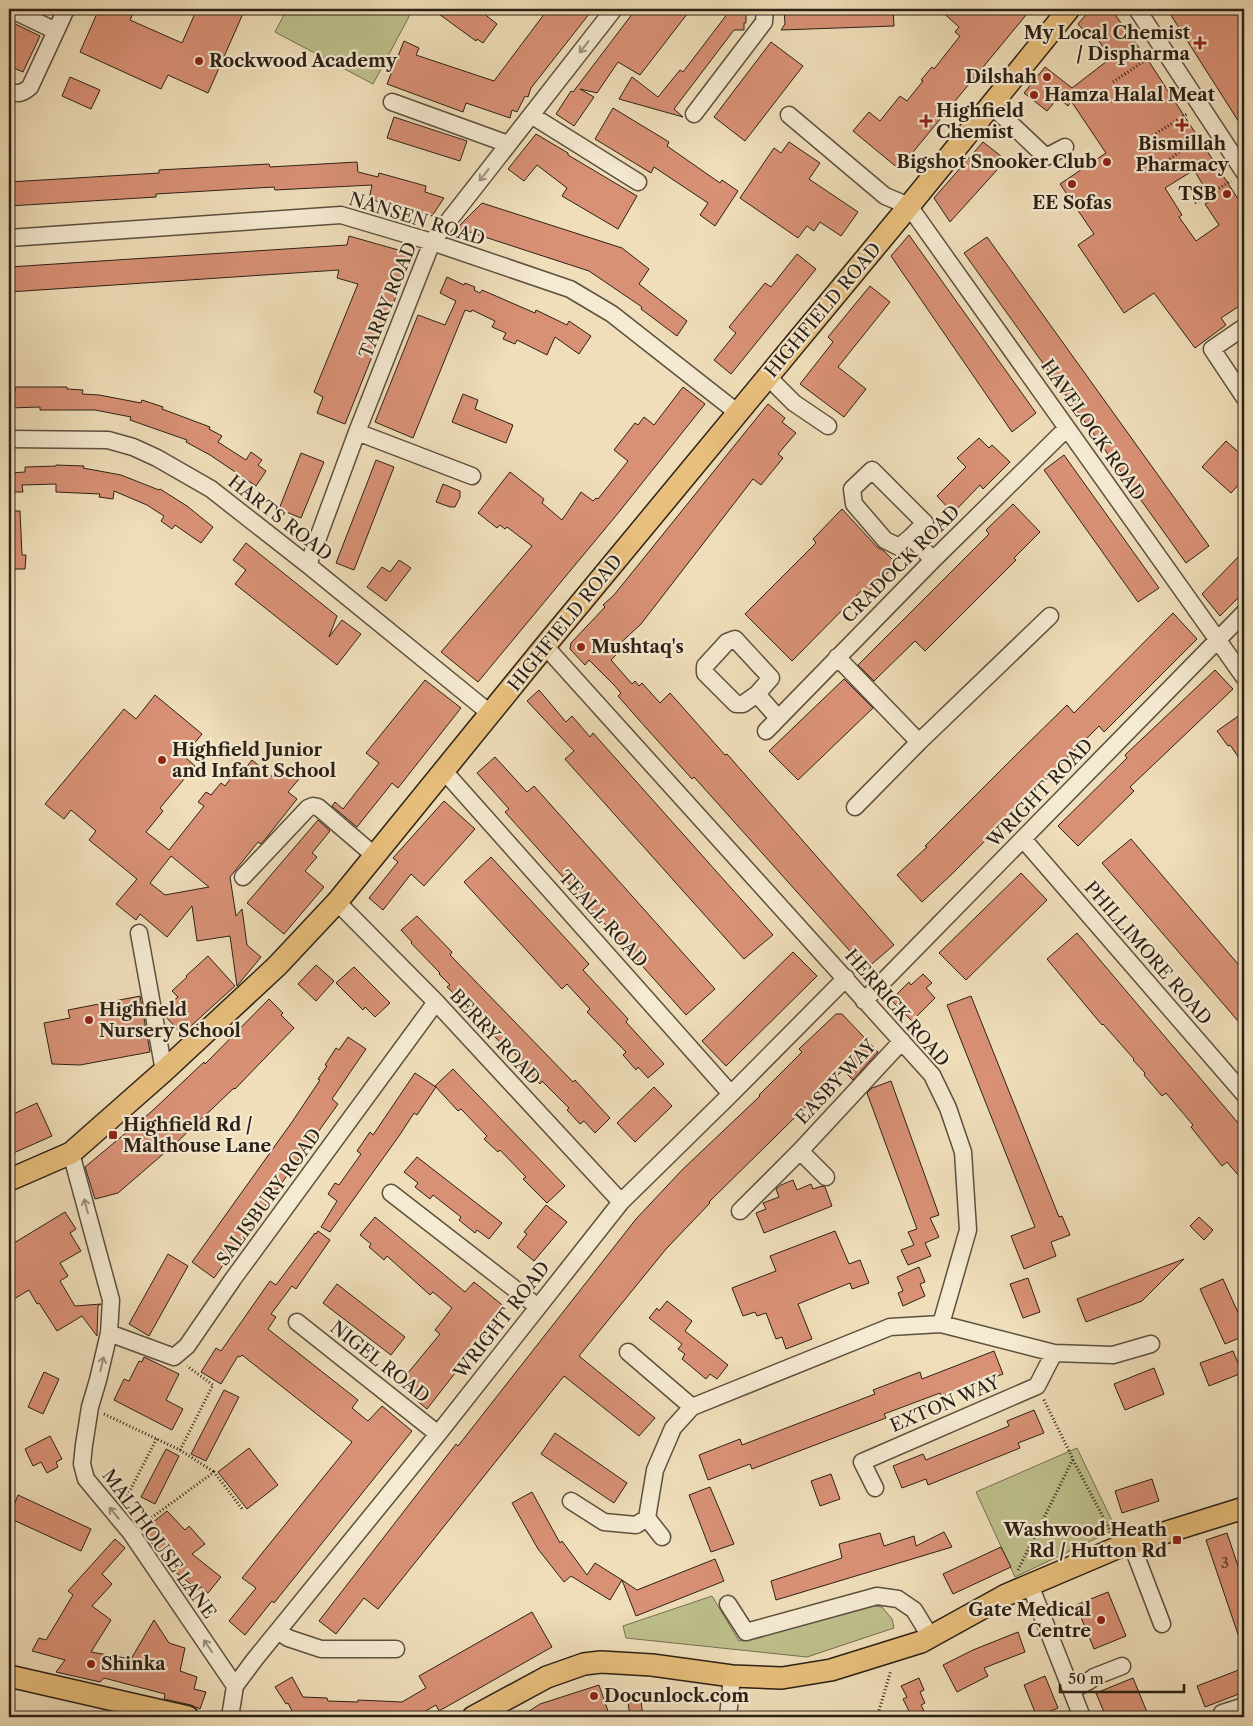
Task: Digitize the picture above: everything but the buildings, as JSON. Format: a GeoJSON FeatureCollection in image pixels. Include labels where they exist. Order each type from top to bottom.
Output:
{"type":"FeatureCollection","features":[{"type":"Feature","properties":{"kind":"main road","name":"HIGHFIELD ROAD"},"geometry":{"type":"LineString","coordinates":[[9,1180],[71,1153],[164,1071],[277,966],[337,902],[1069,9]]}},
{"type":"Feature","properties":{"kind":"main road"},"geometry":{"type":"LineString","coordinates":[[473,1717],[547,1677],[584,1664],[601,1662],[652,1664],[732,1676],[782,1678],[832,1670],[921,1642],[1006,1595],[1125,1545],[1244,1508]]}},
{"type":"Feature","properties":{"kind":"main road"},"geometry":{"type":"LineString","coordinates":[[9,1676],[188,1717]]}},
{"type":"Feature","properties":{"kind":"street"},"geometry":{"type":"LineString","coordinates":[[10,9],[56,31]]}},
{"type":"Feature","properties":{"kind":"street"},"geometry":{"type":"LineString","coordinates":[[9,91],[17,94],[24,92],[30,87],[66,9]]}},
{"type":"Feature","properties":{"kind":"street","name":"TARRY ROAD"},"geometry":{"type":"LineString","coordinates":[[308,564],[357,432],[432,242],[614,9]]}},
{"type":"Feature","properties":{"kind":"street"},"geometry":{"type":"LineString","coordinates":[[694,114],[764,22],[765,9]]}},
{"type":"Feature","properties":{"kind":"street"},"geometry":{"type":"LineString","coordinates":[[1136,9],[1214,127],[1240,175]]}},
{"type":"Feature","properties":{"kind":"street"},"geometry":{"type":"LineString","coordinates":[[392,102],[508,144]]}},
{"type":"Feature","properties":{"kind":"street"},"geometry":{"type":"LineString","coordinates":[[991,105],[1046,157],[1065,147]]}},
{"type":"Feature","properties":{"kind":"street"},"geometry":{"type":"LineString","coordinates":[[531,115],[638,182]]}},
{"type":"Feature","properties":{"kind":"street"},"geometry":{"type":"LineString","coordinates":[[789,115],[885,196],[909,206]]}},
{"type":"Feature","properties":{"kind":"street","name":"HAVELOCK ROAD"},"geometry":{"type":"LineString","coordinates":[[909,206],[1244,677]]}},
{"type":"Feature","properties":{"kind":"street","name":"NANSEN ROAD"},"geometry":{"type":"LineString","coordinates":[[9,238],[341,215],[432,242],[570,288],[612,314],[738,413]]}},
{"type":"Feature","properties":{"kind":"street"},"geometry":{"type":"LineString","coordinates":[[1244,327],[1212,349],[1244,397]]}},
{"type":"Feature","properties":{"kind":"street"},"geometry":{"type":"LineString","coordinates":[[768,377],[794,403],[828,426]]}},
{"type":"Feature","properties":{"kind":"street","name":"CRADOCK ROAD"},"geometry":{"type":"LineString","coordinates":[[766,730],[933,560],[1067,428]]}},
{"type":"Feature","properties":{"kind":"street"},"geometry":{"type":"LineString","coordinates":[[357,432],[472,476]]}},
{"type":"Feature","properties":{"kind":"street","name":"HARTS ROAD"},"geometry":{"type":"LineString","coordinates":[[9,439],[108,440],[133,447],[157,458],[211,489],[308,564],[491,714]]}},
{"type":"Feature","properties":{"kind":"street"},"geometry":{"type":"LineString","coordinates":[[872,470],[925,523],[911,537],[899,547],[885,540],[854,504],[852,489],[872,470]]}},
{"type":"Feature","properties":{"kind":"street"},"geometry":{"type":"LineString","coordinates":[[911,537],[933,560]]}},
{"type":"Feature","properties":{"kind":"street","name":"WRIGHT ROAD"},"geometry":{"type":"LineString","coordinates":[[864,1001],[1244,613]]}},
{"type":"Feature","properties":{"kind":"street"},"geometry":{"type":"LineString","coordinates":[[855,807],[919,742],[1050,616]]}},
{"type":"Feature","properties":{"kind":"street","name":"HERRICK ROAD"},"geometry":{"type":"LineString","coordinates":[[545,646],[932,1075],[948,1108],[963,1152],[968,1230],[941,1324]]}},
{"type":"Feature","properties":{"kind":"street"},"geometry":{"type":"LineString","coordinates":[[837,657],[919,742]]}},
{"type":"Feature","properties":{"kind":"street"},"geometry":{"type":"LineString","coordinates":[[757,694],[778,718]]}},
{"type":"Feature","properties":{"kind":"street","name":"TEALL ROAD"},"geometry":{"type":"LineString","coordinates":[[444,771],[731,1094]]}},
{"type":"Feature","properties":{"kind":"street"},"geometry":{"type":"LineString","coordinates":[[243,877],[308,808],[313,806],[318,807],[375,856]]}},
{"type":"Feature","properties":{"kind":"street","name":"PHILLIMORE ROAD"},"geometry":{"type":"LineString","coordinates":[[1022,839],[1244,1094]]}},
{"type":"Feature","properties":{"kind":"street","name":"BERRY ROAD"},"geometry":{"type":"LineString","coordinates":[[337,902],[436,1002],[621,1202]]}},
{"type":"Feature","properties":{"kind":"street"},"geometry":{"type":"LineString","coordinates":[[139,933],[164,1071]]}},
{"type":"Feature","properties":{"kind":"street","name":"WRIGHT ROAD"},"geometry":{"type":"LineString","coordinates":[[230,1717],[233,1693],[236,1686],[255,1659],[438,1434],[621,1202],[846,978]]}},
{"type":"Feature","properties":{"kind":"street","name":"SALISBURY ROAD"},"geometry":{"type":"LineString","coordinates":[[174,1357],[188,1346],[239,1271],[436,1002]]}},
{"type":"Feature","properties":{"kind":"street","name":"EASBY WAY"},"geometry":{"type":"LineString","coordinates":[[740,1212],[800,1151],[902,1041]]}},
{"type":"Feature","properties":{"kind":"street","name":"EASBY WAY"},"geometry":{"type":"LineString","coordinates":[[800,1151],[826,1177]]}},
{"type":"Feature","properties":{"kind":"street","name":"MALTHOUSE LANE"},"geometry":{"type":"LineString","coordinates":[[71,1153],[111,1300],[109,1333],[90,1407],[82,1464],[86,1480],[131,1533],[236,1686]]}},
{"type":"Feature","properties":{"kind":"street"},"geometry":{"type":"LineString","coordinates":[[391,1193],[538,1307]]}},
{"type":"Feature","properties":{"kind":"street","name":"NIGEL ROAD"},"geometry":{"type":"LineString","coordinates":[[297,1322],[438,1434]]}},
{"type":"Feature","properties":{"kind":"street"},"geometry":{"type":"LineString","coordinates":[[662,1537],[647,1518],[655,1470],[673,1428],[692,1407],[890,1327],[941,1324],[1054,1354],[1113,1355],[1152,1344]]}},
{"type":"Feature","properties":{"kind":"street"},"geometry":{"type":"LineString","coordinates":[[109,1333],[174,1357]]}},
{"type":"Feature","properties":{"kind":"street"},"geometry":{"type":"LineString","coordinates":[[628,1352],[692,1407]]}},
{"type":"Feature","properties":{"kind":"street"},"geometry":{"type":"LineString","coordinates":[[1037,1386],[1054,1354]]}},
{"type":"Feature","properties":{"kind":"street","name":"EXTON WAY"},"geometry":{"type":"LineString","coordinates":[[875,1488],[862,1462],[1037,1386]]}},
{"type":"Feature","properties":{"kind":"street"},"geometry":{"type":"LineString","coordinates":[[571,1501],[604,1522],[636,1525],[647,1518]]}},
{"type":"Feature","properties":{"kind":"street"},"geometry":{"type":"LineString","coordinates":[[1125,1545],[1162,1624]]}},
{"type":"Feature","properties":{"kind":"street"},"geometry":{"type":"LineString","coordinates":[[1030,1585],[1082,1717]]}},
{"type":"Feature","properties":{"kind":"street"},"geometry":{"type":"LineString","coordinates":[[728,1604],[746,1632],[877,1596],[898,1599],[914,1610],[930,1636]]}},
{"type":"Feature","properties":{"kind":"street"},"geometry":{"type":"LineString","coordinates":[[278,1632],[288,1638],[321,1648],[396,1649]]}},
{"type":"Feature","properties":{"kind":"street"},"geometry":{"type":"LineString","coordinates":[[1072,1690],[1094,1677],[1122,1666]]}},
{"type":"Feature","properties":{"kind":"street"},"geometry":{"type":"LineString","coordinates":[[728,1717],[732,1676]]}},
{"type":"Feature","properties":{"kind":"street"},"geometry":{"type":"LineString","coordinates":[[1222,1713],[1244,1706]]}},
{"type":"Feature","properties":{"kind":"path"},"geometry":{"type":"LineString","coordinates":[[1113,82],[1163,49]]}},
{"type":"Feature","properties":{"kind":"path"},"geometry":{"type":"LineString","coordinates":[[1147,139],[1200,105]]}},
{"type":"Feature","properties":{"kind":"path"},"geometry":{"type":"LineString","coordinates":[[1167,161],[1214,127]]}},
{"type":"Feature","properties":{"kind":"path"},"geometry":{"type":"LineString","coordinates":[[1195,204],[1240,175]]}},
{"type":"Feature","properties":{"kind":"path"},"geometry":{"type":"LineString","coordinates":[[174,1357],[213,1385],[180,1450]]}},
{"type":"Feature","properties":{"kind":"path"},"geometry":{"type":"LineString","coordinates":[[1037,1386],[1073,1459],[1125,1545]]}},
{"type":"Feature","properties":{"kind":"path"},"geometry":{"type":"LineString","coordinates":[[90,1407],[180,1450],[214,1472],[243,1510]]}},
{"type":"Feature","properties":{"kind":"path"},"geometry":{"type":"LineString","coordinates":[[116,1516],[157,1438]]}},
{"type":"Feature","properties":{"kind":"path"},"geometry":{"type":"LineString","coordinates":[[1006,1595],[1073,1459]]}},
{"type":"Feature","properties":{"kind":"path"},"geometry":{"type":"LineString","coordinates":[[131,1533],[214,1472]]}},
{"type":"Feature","properties":{"kind":"path"},"geometry":{"type":"LineString","coordinates":[[879,1717],[878,1714],[897,1649]]}},
{"type":"Feature","properties":{"kind":"green space"},"geometry":{"type":"Polygon","coordinates":[[[287,9],[413,9],[373,84],[275,32],[287,9]]]}},
{"type":"Feature","properties":{"kind":"green space"},"geometry":{"type":"Polygon","coordinates":[[[1077,1448],[1116,1529],[1015,1577],[976,1492],[1077,1448]]]}},
{"type":"Feature","properties":{"kind":"green space"},"geometry":{"type":"Polygon","coordinates":[[[712,1596],[739,1641],[869,1605],[882,1607],[892,1619],[894,1628],[807,1657],[626,1638],[623,1626],[712,1596]]]}},
{"type":"Feature","properties":{"kind":"place","name":"My Local Chemist / Dispharma"},"geometry":{"type":"Point","coordinates":[1200,43]}},
{"type":"Feature","properties":{"kind":"place","name":"Rockwood Academy"},"geometry":{"type":"Point","coordinates":[199,61]}},
{"type":"Feature","properties":{"kind":"place","name":"Dilshah"},"geometry":{"type":"Point","coordinates":[1047,77]}},
{"type":"Feature","properties":{"kind":"place","name":"Hamza Halal Meat"},"geometry":{"type":"Point","coordinates":[1034,95]}},
{"type":"Feature","properties":{"kind":"place","name":"Highfield Chemist"},"geometry":{"type":"Point","coordinates":[926,121]}},
{"type":"Feature","properties":{"kind":"place","name":"Bismillah Pharmacy"},"geometry":{"type":"Point","coordinates":[1182,125]}},
{"type":"Feature","properties":{"kind":"place","name":"Bigshot Snooker Club"},"geometry":{"type":"Point","coordinates":[1107,162]}},
{"type":"Feature","properties":{"kind":"place","name":"EE Sofas"},"geometry":{"type":"Point","coordinates":[1072,184]}},
{"type":"Feature","properties":{"kind":"place","name":"TSB"},"geometry":{"type":"Point","coordinates":[1227,194]}},
{"type":"Feature","properties":{"kind":"place","name":"Mushtaq's"},"geometry":{"type":"Point","coordinates":[581,647]}},
{"type":"Feature","properties":{"kind":"place","name":"Highfield Junior and Infant School"},"geometry":{"type":"Point","coordinates":[162,760]}},
{"type":"Feature","properties":{"kind":"place","name":"Highfield Nursery School"},"geometry":{"type":"Point","coordinates":[89,1020]}},
{"type":"Feature","properties":{"kind":"place","name":"Highfield Rd / Malthouse Lane"},"geometry":{"type":"Point","coordinates":[113,1135]}},
{"type":"Feature","properties":{"kind":"place","name":"Washwood Heath Rd / Hutton Rd"},"geometry":{"type":"Point","coordinates":[1177,1540]}},
{"type":"Feature","properties":{"kind":"place","name":"Gate Medical Centre"},"geometry":{"type":"Point","coordinates":[1101,1620]}},
{"type":"Feature","properties":{"kind":"place","name":"Shinka"},"geometry":{"type":"Point","coordinates":[91,1664]}},
{"type":"Feature","properties":{"kind":"place","name":"Docunlock.com"},"geometry":{"type":"Point","coordinates":[594,1696]}}]}
